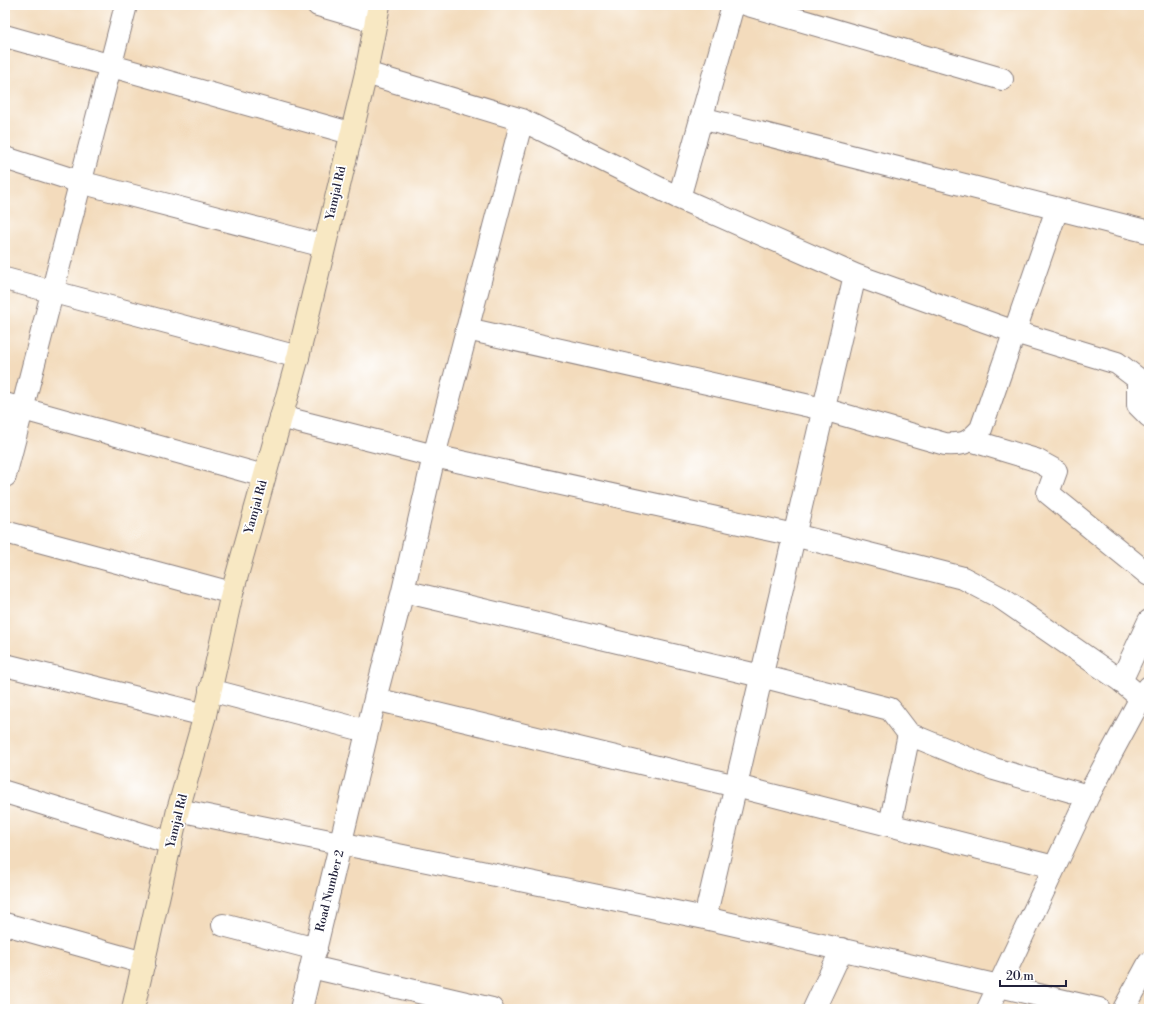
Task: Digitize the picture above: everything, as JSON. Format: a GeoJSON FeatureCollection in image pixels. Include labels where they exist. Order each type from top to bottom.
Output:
{"type":"FeatureCollection","features":[{"type":"Feature","properties":{"kind":"main road","name":"Yamjal Rd"},"geometry":{"type":"LineString","coordinates":[[133,1009],[178,810],[205,715],[232,593],[298,357],[350,133],[366,73],[378,13]]}},
{"type":"Feature","properties":{"kind":"street"},"geometry":{"type":"LineString","coordinates":[[5,476],[14,407],[52,292],[126,5]]}},
{"type":"Feature","properties":{"kind":"street"},"geometry":{"type":"LineString","coordinates":[[318,5],[378,13]]}},
{"type":"Feature","properties":{"kind":"street"},"geometry":{"type":"LineString","coordinates":[[679,198],[733,5]]}},
{"type":"Feature","properties":{"kind":"street"},"geometry":{"type":"LineString","coordinates":[[748,5],[1002,79]]}},
{"type":"Feature","properties":{"kind":"street"},"geometry":{"type":"LineString","coordinates":[[5,36],[350,133]]}},
{"type":"Feature","properties":{"kind":"street"},"geometry":{"type":"LineString","coordinates":[[366,73],[522,120],[679,198],[855,275],[1015,332],[1117,363],[1138,379],[1138,405],[1149,416]]}},
{"type":"Feature","properties":{"kind":"street"},"geometry":{"type":"LineString","coordinates":[[701,118],[1149,232]]}},
{"type":"Feature","properties":{"kind":"street"},"geometry":{"type":"LineString","coordinates":[[522,120],[434,456],[403,591],[374,699],[342,842],[705,918],[1099,1009]]}},
{"type":"Feature","properties":{"kind":"street"},"geometry":{"type":"LineString","coordinates":[[5,158],[80,182],[324,246]]}},
{"type":"Feature","properties":{"kind":"street"},"geometry":{"type":"LineString","coordinates":[[467,329],[823,409],[945,444],[962,445],[970,440],[981,429],[1057,209]]}},
{"type":"Feature","properties":{"kind":"street"},"geometry":{"type":"LineString","coordinates":[[705,918],[855,275]]}},
{"type":"Feature","properties":{"kind":"street"},"geometry":{"type":"LineString","coordinates":[[5,279],[298,357]]}},
{"type":"Feature","properties":{"kind":"street"},"geometry":{"type":"LineString","coordinates":[[14,407],[264,476]]}},
{"type":"Feature","properties":{"kind":"street"},"geometry":{"type":"LineString","coordinates":[[281,417],[434,456],[794,535],[963,578],[1001,598],[1121,681],[1145,692],[1088,796],[988,1009]]}},
{"type":"Feature","properties":{"kind":"street"},"geometry":{"type":"LineString","coordinates":[[970,440],[1036,460],[1056,471],[1048,493],[1149,575]]}},
{"type":"Feature","properties":{"kind":"street"},"geometry":{"type":"LineString","coordinates":[[5,532],[232,593]]}},
{"type":"Feature","properties":{"kind":"street"},"geometry":{"type":"LineString","coordinates":[[403,591],[890,708],[909,734],[994,769],[1088,796]]}},
{"type":"Feature","properties":{"kind":"street"},"geometry":{"type":"LineString","coordinates":[[1121,681],[1149,621]]}},
{"type":"Feature","properties":{"kind":"street"},"geometry":{"type":"LineString","coordinates":[[5,665],[205,715]]}},
{"type":"Feature","properties":{"kind":"street"},"geometry":{"type":"LineString","coordinates":[[210,690],[367,731]]}},
{"type":"Feature","properties":{"kind":"street"},"geometry":{"type":"LineString","coordinates":[[374,699],[736,786],[1054,867]]}},
{"type":"Feature","properties":{"kind":"street"},"geometry":{"type":"LineString","coordinates":[[890,826],[909,734]]}},
{"type":"Feature","properties":{"kind":"street"},"geometry":{"type":"LineString","coordinates":[[5,792],[171,844]]}},
{"type":"Feature","properties":{"kind":"street","name":"Road Number 2"},"geometry":{"type":"LineString","coordinates":[[178,810],[342,842],[301,1009]]}},
{"type":"Feature","properties":{"kind":"street"},"geometry":{"type":"LineString","coordinates":[[5,924],[144,962]]}},
{"type":"Feature","properties":{"kind":"street"},"geometry":{"type":"LineString","coordinates":[[223,925],[313,958],[492,1009]]}},
{"type":"Feature","properties":{"kind":"street"},"geometry":{"type":"LineString","coordinates":[[814,1009],[842,949]]}},
{"type":"Feature","properties":{"kind":"street"},"geometry":{"type":"LineString","coordinates":[[1124,1009],[1149,963]]}}]}
